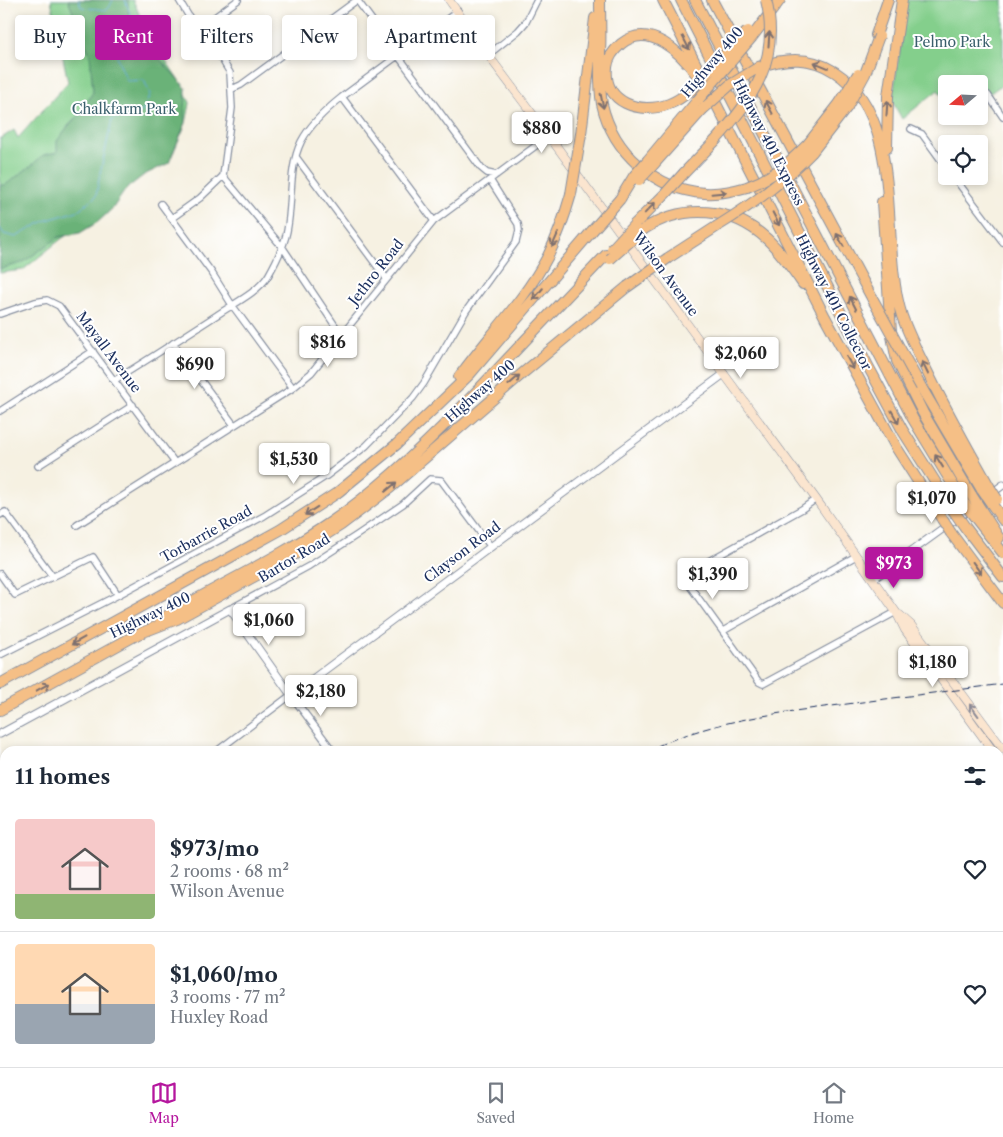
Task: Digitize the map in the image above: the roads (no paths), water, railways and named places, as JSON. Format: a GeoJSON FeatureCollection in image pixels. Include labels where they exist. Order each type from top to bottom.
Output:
{"type":"FeatureCollection","features":[{"type":"Feature","properties":{"kind":"highway"},"geometry":{"type":"LineString","coordinates":[[442,400],[525,292],[548,256],[562,223],[571,194],[581,134],[599,0]]}},
{"type":"Feature","properties":{"kind":"highway"},"geometry":{"type":"LineString","coordinates":[[599,0],[602,103],[613,134],[627,155],[640,167],[657,178],[689,191],[712,193],[747,188],[776,173],[810,148]]}},
{"type":"Feature","properties":{"kind":"highway","name":"Highway 401 Collector"},"geometry":{"type":"LineString","coordinates":[[664,0],[825,317],[896,447],[951,533],[1003,603]]}},
{"type":"Feature","properties":{"kind":"highway","name":"Highway 401 Express"},"geometry":{"type":"LineString","coordinates":[[681,0],[903,431],[953,510],[1003,577]]}},
{"type":"Feature","properties":{"kind":"highway","name":"Highway 401 Express"},"geometry":{"type":"LineString","coordinates":[[695,0],[913,419],[968,499]]}},
{"type":"Feature","properties":{"kind":"highway"},"geometry":{"type":"LineString","coordinates":[[712,0],[921,387],[994,501],[1003,520]]}},
{"type":"Feature","properties":{"kind":"highway"},"geometry":{"type":"LineString","coordinates":[[138,634],[332,522],[374,490],[421,448],[524,343],[556,315],[608,257],[640,227],[666,193],[747,104],[756,90],[764,68],[769,41],[770,27],[766,0]]}},
{"type":"Feature","properties":{"kind":"highway","name":"Highway 400"},"geometry":{"type":"LineString","coordinates":[[0,710],[138,634],[176,619],[297,553],[341,525],[390,488],[515,379],[626,287],[767,194],[782,182],[843,105],[878,36],[889,0]]}},
{"type":"Feature","properties":{"kind":"highway"},"geometry":{"type":"LineString","coordinates":[[889,209],[886,112],[902,0]]}},
{"type":"Feature","properties":{"kind":"highway"},"geometry":{"type":"LineString","coordinates":[[718,106],[683,58],[673,48],[660,40],[646,37],[632,38],[622,43],[609,60],[607,74],[610,87],[614,94],[629,106],[639,109],[656,108],[669,104],[691,90],[750,34],[778,3]]}},
{"type":"Feature","properties":{"kind":"highway","name":"Highway 400"},"geometry":{"type":"LineString","coordinates":[[0,684],[280,530],[313,510],[364,472],[468,375],[494,347],[700,105],[750,34]]}},
{"type":"Feature","properties":{"kind":"highway"},"geometry":{"type":"LineString","coordinates":[[700,105],[759,67],[790,59],[815,62],[839,75],[859,94],[872,115],[879,136],[889,209],[896,290],[902,317],[934,387],[986,489]]}},
{"type":"Feature","properties":{"kind":"highway"},"geometry":{"type":"LineString","coordinates":[[859,94],[872,132],[877,154],[891,331],[897,362],[968,499],[1003,546]]}},
{"type":"Feature","properties":{"kind":"highway"},"geometry":{"type":"LineString","coordinates":[[640,227],[668,216],[694,211],[712,212],[737,219],[758,231],[775,246],[825,317]]}},
{"type":"Feature","properties":{"kind":"highway"},"geometry":{"type":"LineString","coordinates":[[994,501],[1003,508]]}},
{"type":"Feature","properties":{"kind":"highway"},"geometry":{"type":"LineString","coordinates":[[978,513],[1003,553]]}},
{"type":"Feature","properties":{"kind":"main road","name":"Wilson Avenue"},"geometry":{"type":"LineString","coordinates":[[449,0],[460,15]]}},
{"type":"Feature","properties":{"kind":"main road","name":"Wilson Avenue"},"geometry":{"type":"LineString","coordinates":[[492,60],[816,499],[896,612],[905,630],[989,746]]}},
{"type":"Feature","properties":{"kind":"main road","name":"Wilson Avenue"},"geometry":{"type":"LineString","coordinates":[[896,612],[911,625],[1001,746]]}},
{"type":"Feature","properties":{"kind":"street"},"geometry":{"type":"LineString","coordinates":[[179,0],[188,15]]}},
{"type":"Feature","properties":{"kind":"street"},"geometry":{"type":"LineString","coordinates":[[218,15],[238,0]]}},
{"type":"Feature","properties":{"kind":"street"},"geometry":{"type":"LineString","coordinates":[[232,89],[242,85],[357,0],[368,15]]}},
{"type":"Feature","properties":{"kind":"street"},"geometry":{"type":"LineString","coordinates":[[495,49],[526,22],[536,0]]}},
{"type":"Feature","properties":{"kind":"street"},"geometry":{"type":"LineString","coordinates":[[454,15],[458,12]]}},
{"type":"Feature","properties":{"kind":"street"},"geometry":{"type":"LineString","coordinates":[[172,218],[200,198],[223,176],[232,108],[232,89],[230,74],[222,60]]}},
{"type":"Feature","properties":{"kind":"street"},"geometry":{"type":"LineString","coordinates":[[115,380],[232,305],[256,288],[266,278],[283,248],[288,229],[293,173],[302,141],[329,107],[391,60]]}},
{"type":"Feature","properties":{"kind":"street"},"geometry":{"type":"LineString","coordinates":[[402,60],[481,168],[487,173],[497,175]]}},
{"type":"Feature","properties":{"kind":"street"},"geometry":{"type":"LineString","coordinates":[[988,95],[1003,117]]}},
{"type":"Feature","properties":{"kind":"street"},"geometry":{"type":"LineString","coordinates":[[342,97],[434,221]]}},
{"type":"Feature","properties":{"kind":"street"},"geometry":{"type":"LineString","coordinates":[[911,129],[922,134],[938,156]]}},
{"type":"Feature","properties":{"kind":"street","name":"Jethro Road"},"geometry":{"type":"LineString","coordinates":[[78,525],[293,388],[311,373],[434,221],[549,136]]}},
{"type":"Feature","properties":{"kind":"street"},"geometry":{"type":"LineString","coordinates":[[296,157],[386,278]]}},
{"type":"Feature","properties":{"kind":"street"},"geometry":{"type":"LineString","coordinates":[[481,168],[484,178],[481,186]]}},
{"type":"Feature","properties":{"kind":"street"},"geometry":{"type":"LineString","coordinates":[[223,176],[283,248],[342,336]]}},
{"type":"Feature","properties":{"kind":"street","name":"Torbarrie Road"},"geometry":{"type":"LineString","coordinates":[[0,655],[118,596],[264,516],[325,477],[366,446],[413,398],[424,383],[466,311],[516,242],[519,230],[516,219],[490,180]]}},
{"type":"Feature","properties":{"kind":"street"},"geometry":{"type":"LineString","coordinates":[[960,185],[1003,242]]}},
{"type":"Feature","properties":{"kind":"street"},"geometry":{"type":"LineString","coordinates":[[162,204],[232,305],[293,388]]}},
{"type":"Feature","properties":{"kind":"street","name":"Mayall Avenue"},"geometry":{"type":"LineString","coordinates":[[0,314],[35,302],[47,300],[59,306],[175,463]]}},
{"type":"Feature","properties":{"kind":"street"},"geometry":{"type":"LineString","coordinates":[[173,343],[234,425]]}},
{"type":"Feature","properties":{"kind":"street"},"geometry":{"type":"LineString","coordinates":[[0,411],[93,351]]}},
{"type":"Feature","properties":{"kind":"street","name":"Clayson Road"},"geometry":{"type":"LineString","coordinates":[[224,746],[724,374]]}},
{"type":"Feature","properties":{"kind":"street"},"geometry":{"type":"LineString","coordinates":[[38,466],[133,406]]}},
{"type":"Feature","properties":{"kind":"street","name":"Bartor Road"},"geometry":{"type":"LineString","coordinates":[[0,734],[309,566],[403,504],[430,479],[441,480],[491,547]]}},
{"type":"Feature","properties":{"kind":"street"},"geometry":{"type":"LineString","coordinates":[[873,580],[1003,485]]}},
{"type":"Feature","properties":{"kind":"street"},"geometry":{"type":"LineString","coordinates":[[816,499],[689,572],[687,581],[759,682],[763,684],[896,612]]}},
{"type":"Feature","properties":{"kind":"street"},"geometry":{"type":"LineString","coordinates":[[0,515],[5,512],[53,577]]}},
{"type":"Feature","properties":{"kind":"street"},"geometry":{"type":"LineString","coordinates":[[723,630],[856,556]]}},
{"type":"Feature","properties":{"kind":"street"},"geometry":{"type":"LineString","coordinates":[[0,574],[16,595],[93,557],[118,596]]}},
{"type":"Feature","properties":{"kind":"street"},"geometry":{"type":"LineString","coordinates":[[230,609],[291,695],[330,746]]}},
{"type":"Feature","properties":{"kind":"waterway"},"geometry":{"type":"LineString","coordinates":[[79,0],[81,7],[106,10],[113,0]]}},
{"type":"Feature","properties":{"kind":"waterway"},"geometry":{"type":"LineString","coordinates":[[0,228],[4,234],[16,237],[44,221],[77,211],[96,196],[112,120],[123,115],[143,111],[150,94],[144,80],[127,81],[114,44],[115,34],[131,16],[125,0]]}},
{"type":"Feature","properties":{"kind":"railway"},"geometry":{"type":"LineString","coordinates":[[658,746],[695,732],[745,719],[1003,684]]}},
{"type":"Feature","properties":{"kind":"park label","name":"Pelmo Park"},"geometry":{"type":"Point","coordinates":[952,42]}},
{"type":"Feature","properties":{"kind":"park label","name":"Chalkfarm Park"},"geometry":{"type":"Point","coordinates":[124,109]}}]}
